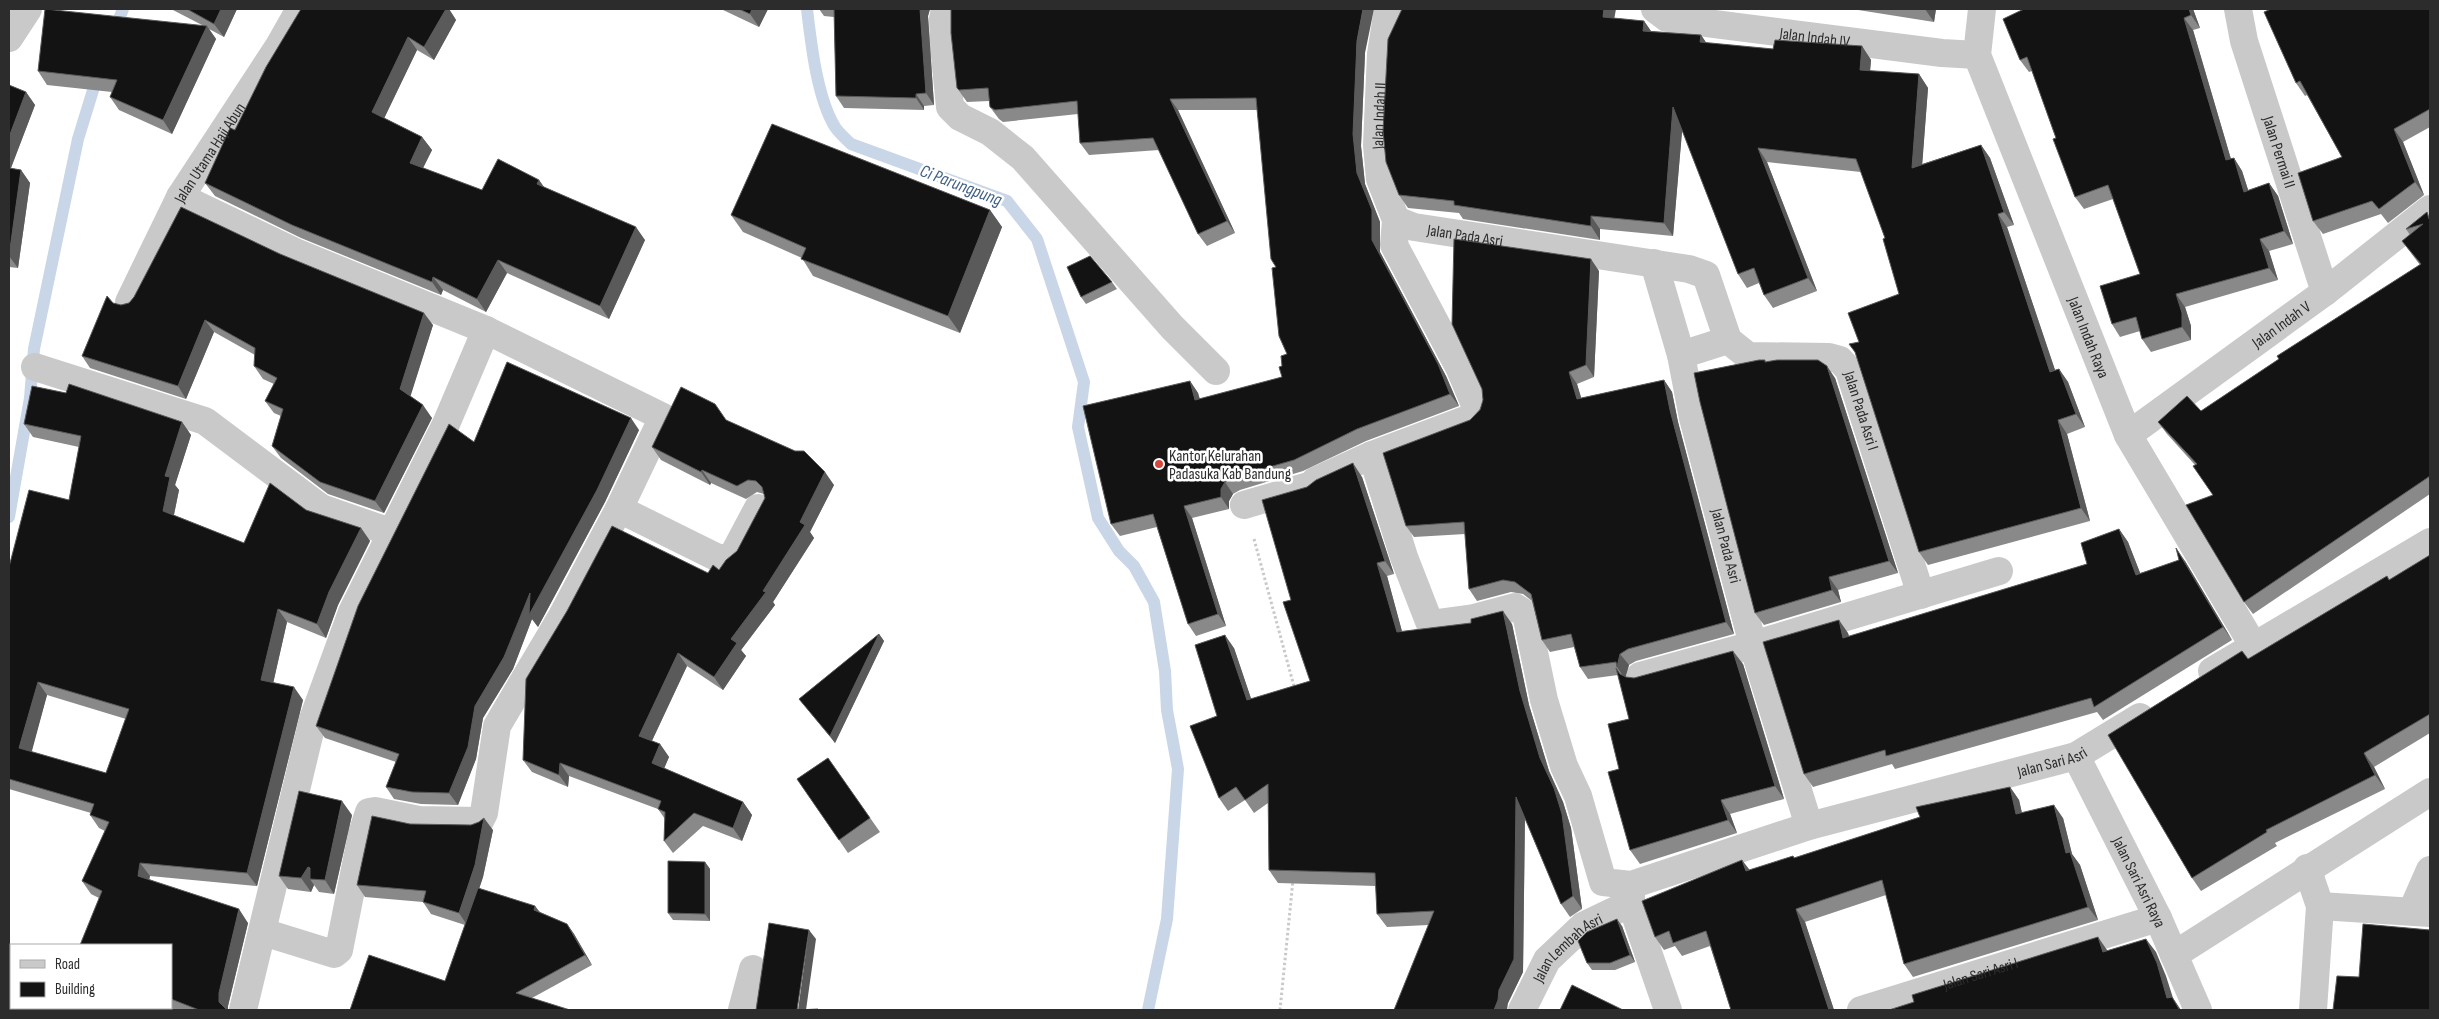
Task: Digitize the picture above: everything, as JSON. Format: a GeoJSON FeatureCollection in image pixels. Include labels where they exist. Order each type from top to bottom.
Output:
{"type":"FeatureCollection","features":[{"type":"Feature","properties":{"kind":"street"},"geometry":{"type":"LineString","coordinates":[[9,38],[28,9]]}},
{"type":"Feature","properties":{"kind":"street","name":"Jalan Utama Haji Abun"},"geometry":{"type":"LineString","coordinates":[[129,302],[180,197],[279,46],[300,9]]}},
{"type":"Feature","properties":{"kind":"street"},"geometry":{"type":"LineString","coordinates":[[945,9],[943,20],[944,46],[950,107],[960,117],[990,132],[1023,158],[1172,327],[1216,371]]}},
{"type":"Feature","properties":{"kind":"street","name":"Jalan Indah II"},"geometry":{"type":"LineString","coordinates":[[1388,9],[1381,54],[1376,144],[1380,179],[1396,220]]}},
{"type":"Feature","properties":{"kind":"street","name":"Jalan Indah IV"},"geometry":{"type":"LineString","coordinates":[[1655,9],[1666,18],[1942,53],[1977,55]]}},
{"type":"Feature","properties":{"kind":"street","name":"Jalan Indah Raya"},"geometry":{"type":"LineString","coordinates":[[1982,9],[1977,55],[2128,435],[2254,646]]}},
{"type":"Feature","properties":{"kind":"street","name":"Jalan Permai II"},"geometry":{"type":"LineString","coordinates":[[2238,9],[2244,41],[2325,292]]}},
{"type":"Feature","properties":{"kind":"street"},"geometry":{"type":"LineString","coordinates":[[180,197],[295,252],[486,330],[663,417],[620,509],[562,616],[497,726],[484,813],[480,821],[419,820],[375,811],[369,812],[362,834],[339,950],[334,954],[263,932]]}},
{"type":"Feature","properties":{"kind":"street","name":"Jalan Indah V"},"geometry":{"type":"LineString","coordinates":[[2128,435],[2325,292],[2430,209]]}},
{"type":"Feature","properties":{"kind":"street"},"geometry":{"type":"LineString","coordinates":[[1244,505],[1312,485],[1372,456],[1473,417],[1476,407],[1460,370],[1394,245],[1396,220]]}},
{"type":"Feature","properties":{"kind":"street","name":"Jalan Pada Asri"},"geometry":{"type":"LineString","coordinates":[[1396,220],[1414,227],[1654,263],[1689,269],[1706,275],[1728,340]]}},
{"type":"Feature","properties":{"kind":"street","name":"Jalan Pada Asri"},"geometry":{"type":"LineString","coordinates":[[1654,263],[1681,355],[1693,418],[1753,645],[1809,826]]}},
{"type":"Feature","properties":{"kind":"street"},"geometry":{"type":"LineString","coordinates":[[243,1010],[313,719],[352,612],[446,424],[486,330]]}},
{"type":"Feature","properties":{"kind":"street"},"geometry":{"type":"LineString","coordinates":[[1681,355],[1728,340]]}},
{"type":"Feature","properties":{"kind":"street","name":"Jalan Pada Asri I"},"geometry":{"type":"LineString","coordinates":[[1728,340],[1748,356],[1829,357],[1840,360],[1849,370],[1921,595]]}},
{"type":"Feature","properties":{"kind":"street"},"geometry":{"type":"LineString","coordinates":[[35,367],[205,421],[321,508],[393,533]]}},
{"type":"Feature","properties":{"kind":"street"},"geometry":{"type":"LineString","coordinates":[[1372,456],[1404,557],[1430,624],[1474,618],[1515,607],[1526,614],[1544,700],[1564,766],[1578,796],[1603,882],[1631,894],[1668,1010]]}},
{"type":"Feature","properties":{"kind":"street"},"geometry":{"type":"LineString","coordinates":[[620,509],[720,559],[726,559],[732,557],[758,508]]}},
{"type":"Feature","properties":{"kind":"street"},"geometry":{"type":"LineString","coordinates":[[2194,682],[2430,542]]}},
{"type":"Feature","properties":{"kind":"street"},"geometry":{"type":"LineString","coordinates":[[1640,676],[1753,645],[1999,571]]}},
{"type":"Feature","properties":{"kind":"street","name":"Jalan Sari Asri"},"geometry":{"type":"LineString","coordinates":[[1631,894],[1809,826],[2076,756],[2161,704]]}},
{"type":"Feature","properties":{"kind":"street","name":"Jalan Sari Asri Raya"},"geometry":{"type":"LineString","coordinates":[[2076,756],[2158,918],[2198,1010]]}},
{"type":"Feature","properties":{"kind":"street"},"geometry":{"type":"LineString","coordinates":[[2174,954],[2307,868],[2430,792]]}},
{"type":"Feature","properties":{"kind":"street"},"geometry":{"type":"LineString","coordinates":[[2307,868],[2320,906],[2313,1010]]}},
{"type":"Feature","properties":{"kind":"street"},"geometry":{"type":"LineString","coordinates":[[2320,906],[2421,912],[2430,870]]}},
{"type":"Feature","properties":{"kind":"street","name":"Jalan Lembah Asri"},"geometry":{"type":"LineString","coordinates":[[1522,1010],[1547,960],[1583,926],[1631,894]]}},
{"type":"Feature","properties":{"kind":"street","name":"Jalan Sari Asri I"},"geometry":{"type":"LineString","coordinates":[[1861,1010],[2158,918]]}},
{"type":"Feature","properties":{"kind":"street"},"geometry":{"type":"LineString","coordinates":[[742,1010],[753,968]]}},
{"type":"Feature","properties":{"kind":"path"},"geometry":{"type":"LineString","coordinates":[[1244,505],[1296,694]]}},
{"type":"Feature","properties":{"kind":"path"},"geometry":{"type":"LineString","coordinates":[[1280,1010],[1294,874]]}},
{"type":"Feature","properties":{"kind":"building"},"geometry":{"type":"Polygon","coordinates":[[[45,9],[207,26],[163,120],[110,97],[117,80],[38,71],[45,9]]]}},
{"type":"Feature","properties":{"kind":"building"},"geometry":{"type":"Polygon","coordinates":[[[187,9],[221,9],[214,24],[187,9]]]}},
{"type":"Feature","properties":{"kind":"building"},"geometry":{"type":"Polygon","coordinates":[[[301,9],[446,9],[424,47],[408,37],[372,112],[422,137],[410,163],[482,190],[498,159],[539,180],[537,184],[636,227],[600,306],[498,260],[477,299],[433,277],[432,282],[292,225],[205,183],[230,128],[235,130],[266,67],[301,9]]]}},
{"type":"Feature","properties":{"kind":"building"},"geometry":{"type":"Polygon","coordinates":[[[739,9],[752,9],[750,14],[739,9]]]}},
{"type":"Feature","properties":{"kind":"building"},"geometry":{"type":"Polygon","coordinates":[[[834,9],[920,9],[926,93],[916,94],[916,98],[836,96],[834,9]]]}},
{"type":"Feature","properties":{"kind":"building"},"geometry":{"type":"Polygon","coordinates":[[[951,9],[1363,9],[1357,41],[1353,134],[1357,173],[1372,210],[1372,240],[1438,364],[1450,394],[1357,429],[1294,460],[1231,478],[1225,482],[1221,489],[1221,497],[1184,506],[1218,614],[1188,624],[1153,514],[1111,524],[1083,406],[1190,381],[1195,400],[1282,377],[1279,367],[1282,366],[1281,356],[1287,354],[1279,336],[1272,268],[1276,267],[1271,259],[1256,98],[1170,99],[1227,221],[1198,234],[1153,138],[1080,143],[1077,101],[995,110],[990,107],[988,88],[959,90],[957,88],[951,33],[951,9]]]}},
{"type":"Feature","properties":{"kind":"building"},"geometry":{"type":"Polygon","coordinates":[[[1402,9],[1604,9],[1603,17],[1644,21],[1643,31],[1701,35],[1700,42],[1773,49],[1775,40],[1862,46],[1860,70],[1919,74],[1912,168],[1981,145],[2004,212],[1998,214],[2050,372],[2059,369],[2076,414],[2058,420],[2081,508],[1919,552],[1855,352],[1849,344],[1859,342],[1848,313],[1899,294],[1883,239],[1885,238],[1856,159],[1758,148],[1808,278],[1764,295],[1754,268],[1738,274],[1673,107],[1664,223],[1591,216],[1591,226],[1454,205],[1454,201],[1399,195],[1386,162],[1383,131],[1388,39],[1402,9]]]}},
{"type":"Feature","properties":{"kind":"building"},"geometry":{"type":"Polygon","coordinates":[[[2024,9],[2189,9],[2191,15],[2184,18],[2226,160],[2234,158],[2244,192],[2269,183],[2284,231],[2260,239],[2269,268],[2176,294],[2182,313],[2182,327],[2142,339],[2136,317],[2112,324],[2100,286],[2140,274],[2108,185],[2075,197],[2053,139],[2056,138],[2027,57],[2020,60],[2003,19],[2024,9]]]}},
{"type":"Feature","properties":{"kind":"building"},"geometry":{"type":"Polygon","coordinates":[[[2271,9],[2430,9],[2430,109],[2394,129],[2415,182],[2379,209],[2372,201],[2313,221],[2298,173],[2342,157],[2300,81],[2296,83],[2264,12],[2271,9]]]}},
{"type":"Feature","properties":{"kind":"building"},"geometry":{"type":"Polygon","coordinates":[[[9,85],[26,92],[9,137],[9,85]]]}},
{"type":"Feature","properties":{"kind":"building"},"geometry":{"type":"Polygon","coordinates":[[[772,124],[990,210],[948,316],[801,259],[806,248],[731,215],[772,124]]]}},
{"type":"Feature","properties":{"kind":"building"},"geometry":{"type":"Polygon","coordinates":[[[9,168],[21,170],[9,256],[9,168]]]}},
{"type":"Feature","properties":{"kind":"building"},"geometry":{"type":"Polygon","coordinates":[[[181,207],[280,254],[424,313],[400,389],[423,405],[375,501],[320,482],[272,446],[283,409],[265,401],[277,378],[254,366],[255,348],[205,320],[178,386],[82,356],[107,296],[113,303],[121,305],[129,303],[134,297],[181,207]]]}},
{"type":"Feature","properties":{"kind":"building"},"geometry":{"type":"Polygon","coordinates":[[[2427,212],[2430,218],[2430,476],[2244,602],[2186,505],[2213,495],[2193,466],[2197,464],[2158,422],[2187,396],[2201,411],[2279,359],[2277,356],[2421,264],[2402,241],[2423,224],[2406,229],[2427,212]]]}},
{"type":"Feature","properties":{"kind":"building"},"geometry":{"type":"Polygon","coordinates":[[[1454,239],[1591,259],[1586,365],[1569,372],[1577,399],[1664,380],[1670,410],[1726,622],[1628,649],[1620,654],[1617,667],[1616,662],[1580,667],[1571,634],[1542,640],[1531,594],[1515,582],[1503,580],[1469,589],[1464,522],[1406,526],[1383,453],[1470,420],[1480,410],[1483,400],[1482,389],[1452,324],[1454,239]]]}},
{"type":"Feature","properties":{"kind":"building"},"geometry":{"type":"Polygon","coordinates":[[[1090,256],[1112,282],[1081,297],[1067,267],[1090,256]]]}},
{"type":"Feature","properties":{"kind":"building"},"geometry":{"type":"Polygon","coordinates":[[[1765,360],[1765,362],[1777,360],[1818,360],[1827,366],[1889,561],[1829,577],[1832,590],[1755,613],[1694,373],[1765,360]]]}},
{"type":"Feature","properties":{"kind":"building"},"geometry":{"type":"Polygon","coordinates":[[[507,362],[631,418],[597,490],[529,615],[530,593],[504,657],[475,706],[468,747],[449,793],[412,792],[386,787],[399,754],[316,726],[358,606],[449,424],[474,442],[507,362]]]}},
{"type":"Feature","properties":{"kind":"building"},"geometry":{"type":"Polygon","coordinates":[[[69,384],[182,422],[165,476],[170,477],[163,511],[244,543],[270,483],[306,510],[361,528],[329,592],[317,624],[278,609],[261,680],[294,687],[247,873],[140,863],[138,876],[239,909],[219,993],[219,1002],[227,1010],[199,1010],[172,999],[172,944],[80,944],[102,891],[82,881],[109,822],[90,815],[94,804],[9,779],[9,567],[29,490],[69,500],[81,436],[24,424],[32,386],[66,393],[69,384]],[[38,682],[19,748],[106,773],[129,709],[38,682]]]}},
{"type":"Feature","properties":{"kind":"building"},"geometry":{"type":"Polygon","coordinates":[[[681,387],[715,404],[726,420],[795,451],[804,451],[825,472],[800,522],[805,525],[763,591],[766,592],[731,639],[737,643],[714,677],[678,653],[639,736],[660,744],[652,763],[743,802],[733,828],[694,813],[664,841],[665,812],[658,809],[661,801],[560,763],[559,775],[523,760],[526,679],[567,611],[612,526],[708,573],[713,565],[719,570],[726,560],[737,551],[765,498],[762,487],[756,481],[748,480],[737,486],[702,470],[701,472],[652,447],[681,387]]]}},
{"type":"Feature","properties":{"kind":"building"},"geometry":{"type":"Polygon","coordinates":[[[1353,463],[1385,561],[1377,563],[1397,632],[1471,623],[1471,619],[1503,611],[1520,691],[1540,758],[1554,788],[1562,814],[1573,896],[1561,904],[1516,797],[1514,959],[1499,990],[1494,1010],[1394,1010],[1434,911],[1377,914],[1375,873],[1269,870],[1268,784],[1245,800],[1236,787],[1219,798],[1190,726],[1217,716],[1195,645],[1225,635],[1247,700],[1310,681],[1283,602],[1291,600],[1262,500],[1307,487],[1316,480],[1353,463]]]}},
{"type":"Feature","properties":{"kind":"building"},"geometry":{"type":"Polygon","coordinates":[[[2119,529],[2136,575],[2179,560],[2176,548],[2223,627],[2094,707],[2091,698],[1886,756],[1885,750],[1804,774],[1763,642],[1839,620],[1843,638],[2087,564],[2081,543],[2119,529]]]}},
{"type":"Feature","properties":{"kind":"building"},"geometry":{"type":"Polygon","coordinates":[[[2430,555],[2430,714],[2364,753],[2375,775],[2266,830],[2267,832],[2192,878],[2108,735],[2242,651],[2248,659],[2387,576],[2389,580],[2430,555]]]}},
{"type":"Feature","properties":{"kind":"building"},"geometry":{"type":"Polygon","coordinates":[[[879,634],[830,736],[799,699],[879,634]]]}},
{"type":"Feature","properties":{"kind":"building"},"geometry":{"type":"Polygon","coordinates":[[[1733,651],[1775,786],[1721,800],[1728,820],[1630,850],[1608,772],[1619,769],[1608,724],[1629,719],[1616,668],[1620,674],[1634,678],[1733,651]]]}},
{"type":"Feature","properties":{"kind":"building"},"geometry":{"type":"Polygon","coordinates":[[[828,758],[870,818],[839,840],[797,779],[828,758]]]}},
{"type":"Feature","properties":{"kind":"building"},"geometry":{"type":"Polygon","coordinates":[[[2010,787],[2016,814],[2054,805],[2066,853],[2070,852],[2088,907],[1904,964],[1882,880],[1796,909],[1829,1010],[1731,1010],[1706,931],[1673,943],[1669,931],[1655,937],[1642,901],[1742,860],[1746,871],[1793,856],[1794,858],[1920,817],[1916,807],[2010,787]]]}},
{"type":"Feature","properties":{"kind":"building"},"geometry":{"type":"Polygon","coordinates":[[[299,791],[342,801],[325,880],[310,879],[310,868],[308,867],[301,878],[279,876],[299,791]]]}},
{"type":"Feature","properties":{"kind":"building"},"geometry":{"type":"Polygon","coordinates":[[[372,816],[410,824],[471,825],[484,818],[475,865],[459,913],[423,902],[426,891],[357,885],[372,816]]]}},
{"type":"Feature","properties":{"kind":"building"},"geometry":{"type":"Polygon","coordinates":[[[668,861],[705,862],[705,914],[668,913],[668,861]]]}},
{"type":"Feature","properties":{"kind":"building"},"geometry":{"type":"Polygon","coordinates":[[[478,888],[535,906],[534,910],[567,924],[585,955],[516,993],[570,1010],[350,1010],[369,955],[445,981],[478,888]]]}},
{"type":"Feature","properties":{"kind":"building"},"geometry":{"type":"Polygon","coordinates":[[[1617,919],[1630,955],[1610,963],[1587,963],[1578,941],[1587,932],[1617,919]]]}},
{"type":"Feature","properties":{"kind":"building"},"geometry":{"type":"Polygon","coordinates":[[[769,923],[809,930],[797,1010],[756,1010],[769,923]]]}},
{"type":"Feature","properties":{"kind":"building"},"geometry":{"type":"Polygon","coordinates":[[[2363,924],[2430,930],[2430,1010],[2333,1010],[2337,976],[2359,977],[2363,924]]]}},
{"type":"Feature","properties":{"kind":"building"},"geometry":{"type":"Polygon","coordinates":[[[2098,937],[2103,952],[2146,939],[2157,963],[2167,998],[2172,997],[2179,1009],[2182,1010],[1889,1010],[1914,1002],[1912,995],[2098,937]]]}},
{"type":"Feature","properties":{"kind":"building"},"geometry":{"type":"Polygon","coordinates":[[[1572,985],[1623,1010],[1560,1010],[1572,985]]]}},
{"type":"Feature","properties":{"kind":"waterway"},"geometry":{"type":"LineString","coordinates":[[114,32],[123,9]]}},
{"type":"Feature","properties":{"kind":"waterway","name":"Ci Parungpung"},"geometry":{"type":"LineString","coordinates":[[807,9],[819,86],[829,115],[835,127],[843,136],[851,144],[1007,201],[1037,239],[1084,382],[1078,427],[1098,518],[1119,551],[1134,566],[1154,602],[1165,671],[1167,710],[1178,769],[1167,919],[1148,1010]]}},
{"type":"Feature","properties":{"kind":"waterway"},"geometry":{"type":"LineString","coordinates":[[9,517],[30,398],[34,349],[78,139],[98,74]]}},
{"type":"Feature","properties":{"kind":"place","name":"Kantor Kelurahan Padasuka Kab Bandung"},"geometry":{"type":"Point","coordinates":[1159,464]}}]}
